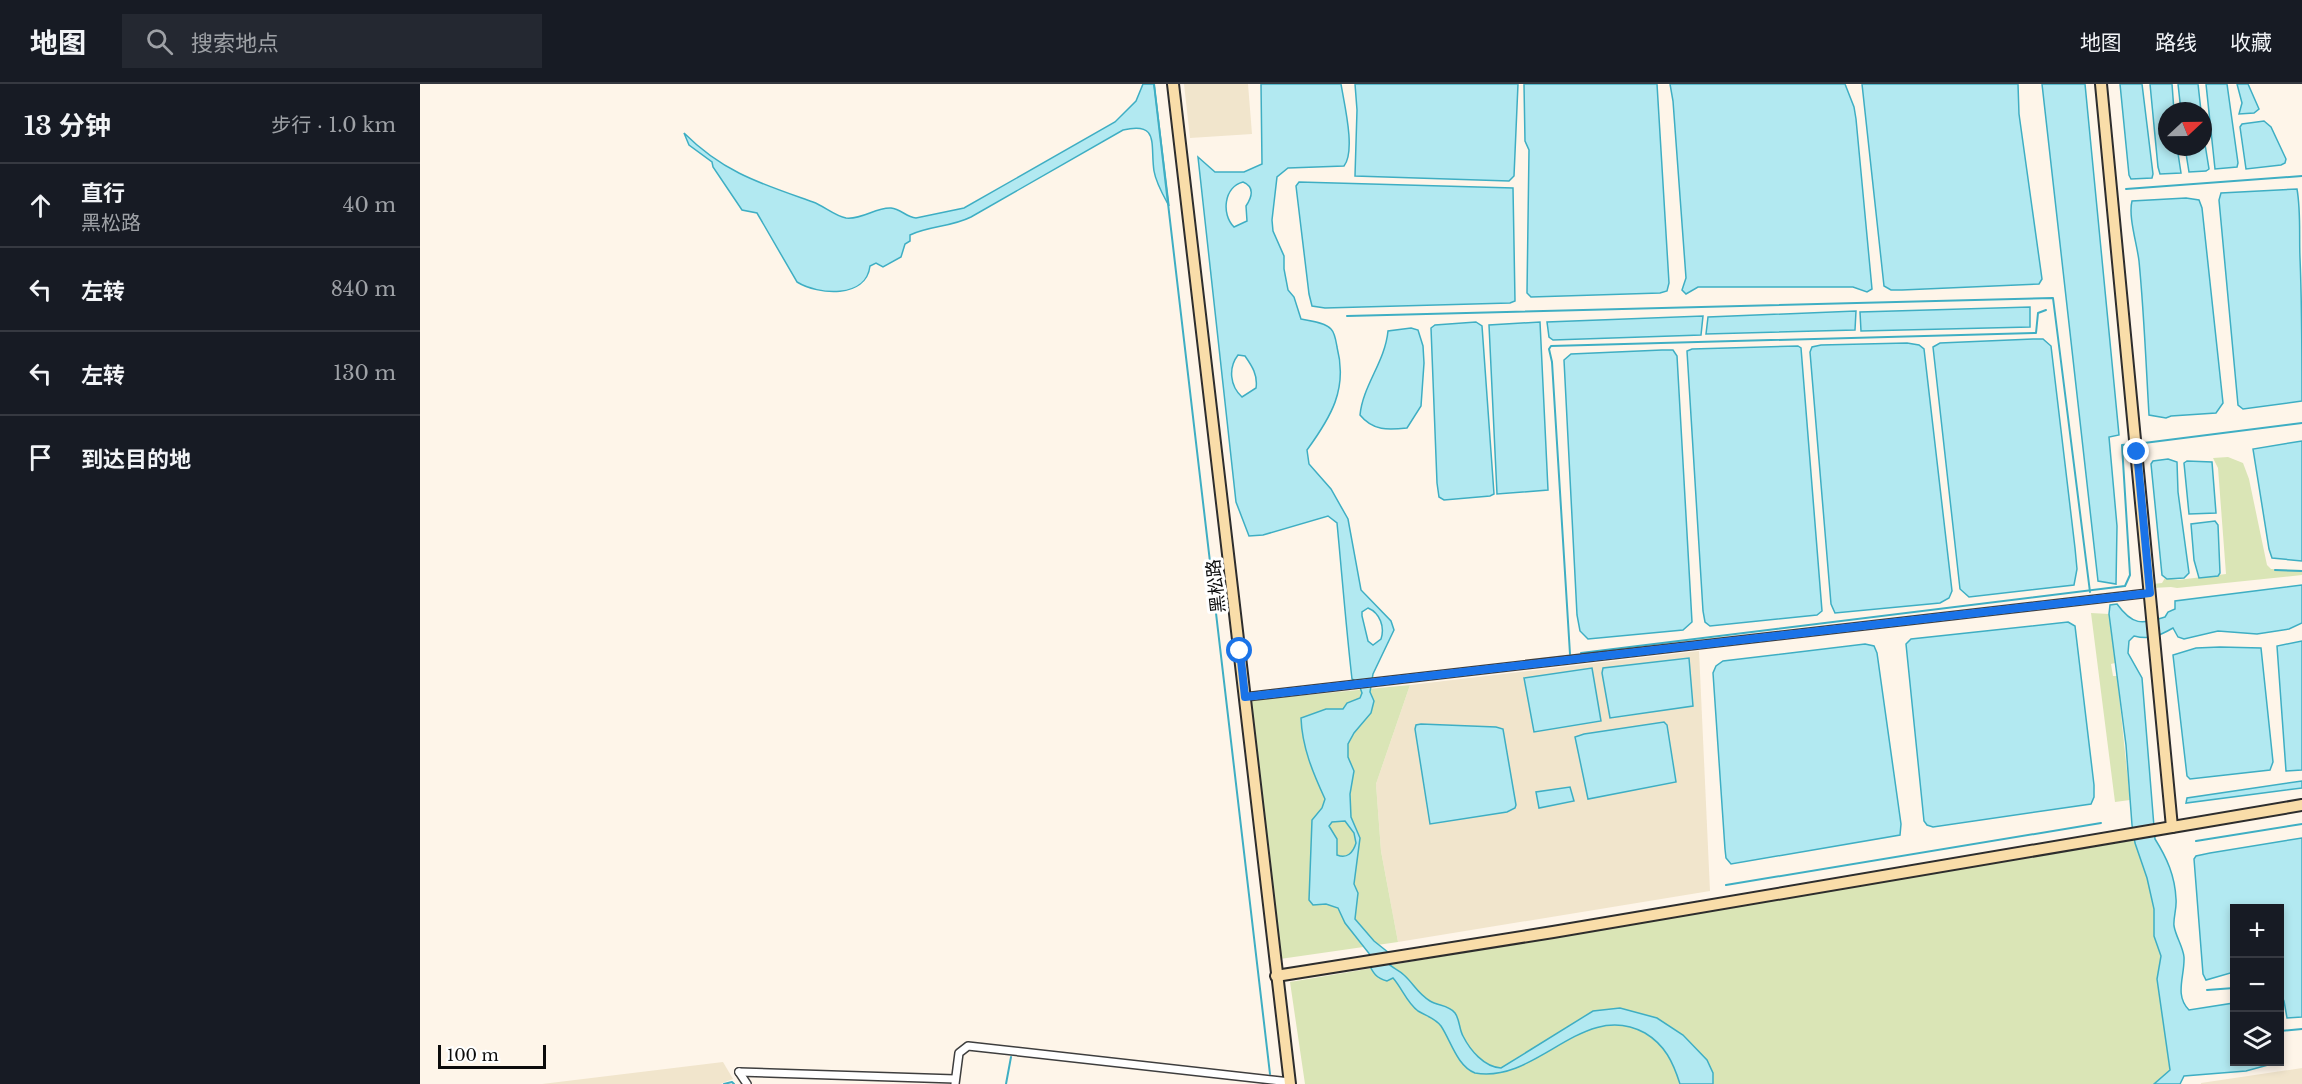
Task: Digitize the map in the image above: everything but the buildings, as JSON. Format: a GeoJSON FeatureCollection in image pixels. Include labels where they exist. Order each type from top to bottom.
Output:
{"type":"FeatureCollection","features":[{"type":"Feature","properties":{"kind":"street","name":"黑松路"},"geometry":{"type":"LineString","coordinates":[[1173,84],[1290,1083]]}},
{"type":"Feature","properties":{"kind":"street"},"geometry":{"type":"LineString","coordinates":[[2101,84],[2172,826]]}},
{"type":"Feature","properties":{"kind":"street"},"geometry":{"type":"LineString","coordinates":[[1245,697],[2150,593]]}},
{"type":"Feature","properties":{"kind":"street"},"geometry":{"type":"LineString","coordinates":[[1276,976],[1564,930],[2302,805]]}},
{"type":"Feature","properties":{"kind":"street"},"geometry":{"type":"LineString","coordinates":[[747,1084],[739,1072],[955,1082],[959,1053],[968,1046],[1290,1083]]}},
{"type":"Feature","properties":{"kind":"shaded area"},"geometry":{"type":"Polygon","coordinates":[[[1184,84],[1248,84],[1252,134],[1190,138],[1184,84]]]}},
{"type":"Feature","properties":{"kind":"shaded area"},"geometry":{"type":"Polygon","coordinates":[[[1699,651],[1710,891],[1398,942],[1381,851],[1376,784],[1410,685],[1699,651]]]}},
{"type":"Feature","properties":{"kind":"shaded area"},"geometry":{"type":"Polygon","coordinates":[[[723,1062],[733,1079],[720,1084],[542,1084],[723,1062]]]}},
{"type":"Feature","properties":{"kind":"shaded area"},"geometry":{"type":"Polygon","coordinates":[[[2302,1068],[2302,1084],[2201,1084],[2201,1083],[2302,1068]]]}},
{"type":"Feature","properties":{"kind":"green space"},"geometry":{"type":"Polygon","coordinates":[[[2228,457],[2243,463],[2249,479],[2267,565],[2271,569],[2302,570],[2302,575],[2177,588],[2152,588],[2153,584],[2162,583],[2165,578],[2178,580],[2226,574],[2218,468],[2213,458],[2228,457]]]}},
{"type":"Feature","properties":{"kind":"green space"},"geometry":{"type":"Polygon","coordinates":[[[2091,613],[2109,614],[2115,663],[2111,664],[2113,676],[2117,676],[2130,800],[2115,802],[2091,613]]]}},
{"type":"Feature","properties":{"kind":"green space"},"geometry":{"type":"Polygon","coordinates":[[[1410,685],[1376,784],[1381,851],[1398,942],[1280,959],[1249,704],[1254,700],[1410,685]]]}},
{"type":"Feature","properties":{"kind":"green space"},"geometry":{"type":"Polygon","coordinates":[[[2135,840],[2154,909],[2154,936],[2161,956],[2157,979],[2163,1009],[2171,1084],[1305,1084],[1290,982],[2135,840]]]}},
{"type":"Feature","properties":{"kind":"water"},"geometry":{"type":"Polygon","coordinates":[[[1143,84],[1154,84],[1169,206],[1155,175],[1151,137],[1148,132],[1135,128],[1123,130],[971,217],[910,235],[910,241],[905,244],[901,257],[883,267],[876,263],[870,266],[867,277],[860,284],[840,291],[817,290],[797,282],[757,213],[742,210],[713,167],[712,162],[689,145],[684,133],[714,158],[744,176],[817,204],[842,217],[858,217],[880,209],[891,208],[916,218],[964,208],[1115,122],[1136,101],[1143,84]]]}},
{"type":"Feature","properties":{"kind":"water"},"geometry":{"type":"Polygon","coordinates":[[[1261,84],[1341,84],[1349,138],[1349,150],[1344,166],[1288,168],[1277,177],[1272,220],[1273,231],[1284,256],[1288,290],[1294,297],[1301,319],[1321,323],[1331,329],[1340,362],[1339,389],[1330,414],[1307,450],[1309,464],[1331,489],[1348,519],[1361,590],[1391,621],[1394,630],[1373,674],[1370,692],[1374,701],[1371,713],[1348,744],[1348,757],[1354,771],[1350,794],[1351,817],[1360,838],[1354,884],[1358,893],[1355,919],[1374,941],[1389,953],[1371,956],[1345,923],[1338,908],[1326,904],[1313,905],[1309,900],[1312,820],[1322,808],[1325,799],[1306,750],[1301,718],[1326,709],[1343,709],[1347,703],[1360,698],[1362,693],[1358,682],[1352,679],[1337,523],[1328,516],[1263,535],[1249,536],[1236,502],[1198,157],[1215,172],[1244,172],[1262,164],[1261,84]],[[1243,182],[1228,195],[1226,202],[1227,215],[1234,227],[1247,221],[1246,206],[1251,192],[1247,184],[1243,182]],[[1238,355],[1232,377],[1235,388],[1242,397],[1256,388],[1256,379],[1245,356],[1238,355]],[[1368,608],[1362,612],[1368,641],[1373,645],[1381,639],[1380,621],[1376,613],[1368,608]],[[1345,821],[1332,822],[1329,826],[1337,839],[1337,855],[1347,856],[1356,843],[1354,833],[1345,821]]]}},
{"type":"Feature","properties":{"kind":"water"},"geometry":{"type":"Polygon","coordinates":[[[1355,84],[1518,84],[1514,176],[1509,181],[1355,176],[1357,110],[1355,84]]]}},
{"type":"Feature","properties":{"kind":"water"},"geometry":{"type":"Polygon","coordinates":[[[1524,84],[1657,84],[1669,283],[1667,291],[1531,297],[1527,293],[1529,150],[1525,141],[1524,84]]]}},
{"type":"Feature","properties":{"kind":"water"},"geometry":{"type":"Polygon","coordinates":[[[1670,84],[1845,84],[1856,119],[1872,289],[1867,292],[1853,287],[1698,287],[1686,294],[1682,290],[1686,278],[1670,84]]]}},
{"type":"Feature","properties":{"kind":"water"},"geometry":{"type":"Polygon","coordinates":[[[1862,84],[2018,84],[2019,114],[2042,279],[2039,284],[1902,290],[1891,290],[1884,286],[1862,84]]]}},
{"type":"Feature","properties":{"kind":"water"},"geometry":{"type":"Polygon","coordinates":[[[2042,84],[2085,84],[2119,435],[2109,437],[2117,526],[2116,584],[2098,581],[2042,84]]]}},
{"type":"Feature","properties":{"kind":"water"},"geometry":{"type":"Polygon","coordinates":[[[2120,84],[2142,84],[2152,178],[2131,179],[2129,175],[2120,84]]]}},
{"type":"Feature","properties":{"kind":"water"},"geometry":{"type":"Polygon","coordinates":[[[2150,84],[2172,84],[2173,102],[2158,102],[2158,156],[2178,156],[2181,173],[2160,174],[2158,167],[2150,84]]]}},
{"type":"Feature","properties":{"kind":"water"},"geometry":{"type":"Polygon","coordinates":[[[2178,84],[2198,84],[2200,102],[2180,102],[2178,84]]]}},
{"type":"Feature","properties":{"kind":"water"},"geometry":{"type":"Polygon","coordinates":[[[2206,84],[2227,84],[2237,167],[2215,169],[2212,102],[2208,102],[2206,84]]]}},
{"type":"Feature","properties":{"kind":"water"},"geometry":{"type":"Polygon","coordinates":[[[2237,84],[2248,84],[2259,109],[2254,113],[2239,114],[2242,103],[2237,84]]]}},
{"type":"Feature","properties":{"kind":"water"},"geometry":{"type":"Polygon","coordinates":[[[2264,121],[2271,127],[2286,159],[2285,163],[2246,169],[2240,127],[2242,124],[2264,121]]]}},
{"type":"Feature","properties":{"kind":"water"},"geometry":{"type":"Polygon","coordinates":[[[2186,156],[2207,156],[2209,169],[2189,172],[2186,156]]]}},
{"type":"Feature","properties":{"kind":"water"},"geometry":{"type":"Polygon","coordinates":[[[1299,182],[1513,188],[1515,301],[1510,303],[1325,308],[1312,306],[1296,186],[1299,182]]]}},
{"type":"Feature","properties":{"kind":"water"},"geometry":{"type":"Polygon","coordinates":[[[2297,189],[2302,311],[2302,401],[2243,409],[2238,405],[2219,200],[2221,193],[2297,189]]]}},
{"type":"Feature","properties":{"kind":"water"},"geometry":{"type":"Polygon","coordinates":[[[2186,198],[2199,200],[2202,208],[2223,403],[2216,413],[2166,418],[2149,415],[2141,280],[2131,207],[2132,201],[2186,198]]]}},
{"type":"Feature","properties":{"kind":"water"},"geometry":{"type":"Polygon","coordinates":[[[2030,307],[2030,327],[1861,331],[1860,312],[2030,307]]]}},
{"type":"Feature","properties":{"kind":"water"},"geometry":{"type":"Polygon","coordinates":[[[1856,311],[1855,330],[1706,334],[1708,317],[1856,311]]]}},
{"type":"Feature","properties":{"kind":"water"},"geometry":{"type":"Polygon","coordinates":[[[1703,316],[1701,335],[1553,340],[1549,337],[1547,322],[1703,316]]]}},
{"type":"Feature","properties":{"kind":"water"},"geometry":{"type":"Polygon","coordinates":[[[1476,322],[1482,326],[1494,494],[1444,500],[1439,497],[1437,483],[1431,328],[1435,325],[1476,322]]]}},
{"type":"Feature","properties":{"kind":"water"},"geometry":{"type":"Polygon","coordinates":[[[1540,322],[1548,490],[1497,494],[1489,325],[1540,322]]]}},
{"type":"Feature","properties":{"kind":"water"},"geometry":{"type":"Polygon","coordinates":[[[1411,328],[1418,330],[1423,346],[1421,406],[1407,428],[1376,427],[1360,415],[1365,394],[1383,353],[1388,331],[1411,328]]]}},
{"type":"Feature","properties":{"kind":"water"},"geometry":{"type":"Polygon","coordinates":[[[2043,339],[2051,346],[2075,548],[2077,569],[2074,585],[1969,597],[1960,589],[1933,347],[1940,343],[2043,339]]]}},
{"type":"Feature","properties":{"kind":"water"},"geometry":{"type":"Polygon","coordinates":[[[1907,343],[1919,345],[1924,349],[1952,591],[1949,598],[1940,603],[1835,613],[1831,604],[1810,352],[1812,347],[1821,345],[1907,343]]]}},
{"type":"Feature","properties":{"kind":"water"},"geometry":{"type":"Polygon","coordinates":[[[1798,346],[1801,348],[1822,611],[1817,615],[1710,626],[1705,622],[1703,611],[1687,351],[1798,346]]]}},
{"type":"Feature","properties":{"kind":"water"},"geometry":{"type":"Polygon","coordinates":[[[1673,350],[1677,356],[1692,622],[1683,630],[1588,639],[1580,631],[1577,615],[1564,360],[1571,354],[1673,350]]]}},
{"type":"Feature","properties":{"kind":"water"},"geometry":{"type":"Polygon","coordinates":[[[2302,441],[2302,561],[2272,558],[2253,449],[2302,441]]]}},
{"type":"Feature","properties":{"kind":"water"},"geometry":{"type":"Polygon","coordinates":[[[2168,459],[2177,462],[2178,492],[2189,573],[2184,578],[2167,579],[2162,575],[2151,464],[2153,461],[2168,459]]]}},
{"type":"Feature","properties":{"kind":"water"},"geometry":{"type":"Polygon","coordinates":[[[2187,461],[2212,462],[2216,513],[2189,514],[2184,463],[2187,461]]]}},
{"type":"Feature","properties":{"kind":"water"},"geometry":{"type":"Polygon","coordinates":[[[2215,521],[2218,525],[2220,573],[2218,576],[2199,578],[2194,560],[2191,524],[2215,521]]]}},
{"type":"Feature","properties":{"kind":"water"},"geometry":{"type":"Polygon","coordinates":[[[2302,585],[2302,623],[2289,629],[2257,634],[2218,631],[2184,639],[2178,637],[2173,628],[2145,638],[2134,636],[2129,641],[2128,653],[2142,678],[2155,839],[2170,868],[2174,883],[2176,903],[2174,926],[2184,957],[2182,998],[2189,1010],[2230,1004],[2230,1066],[2264,1066],[2246,1071],[2184,1076],[2180,1084],[2154,1084],[2170,1070],[2157,979],[2161,956],[2154,936],[2154,909],[2132,825],[2126,745],[2109,614],[2110,605],[2117,604],[2133,620],[2150,621],[2165,617],[2168,612],[2175,609],[2175,601],[2302,585]]]}},
{"type":"Feature","properties":{"kind":"water"},"geometry":{"type":"Polygon","coordinates":[[[2068,622],[2075,626],[2094,785],[2094,797],[2091,804],[1933,827],[1927,825],[1924,821],[1906,644],[1911,639],[2068,622]]]}},
{"type":"Feature","properties":{"kind":"water"},"geometry":{"type":"Polygon","coordinates":[[[2302,641],[2302,770],[2286,771],[2277,646],[2302,641]]]}},
{"type":"Feature","properties":{"kind":"water"},"geometry":{"type":"Polygon","coordinates":[[[1865,644],[1874,646],[1877,653],[1901,824],[1900,835],[1731,864],[1726,858],[1725,849],[1713,673],[1716,666],[1723,661],[1865,644]]]}},
{"type":"Feature","properties":{"kind":"water"},"geometry":{"type":"Polygon","coordinates":[[[2196,648],[2261,648],[2273,762],[2270,770],[2190,779],[2187,776],[2173,655],[2196,648]]]}},
{"type":"Feature","properties":{"kind":"water"},"geometry":{"type":"Polygon","coordinates":[[[1689,658],[1693,706],[1610,718],[1603,668],[1689,658]]]}},
{"type":"Feature","properties":{"kind":"water"},"geometry":{"type":"Polygon","coordinates":[[[1592,668],[1601,721],[1534,732],[1524,678],[1592,668]]]}},
{"type":"Feature","properties":{"kind":"water"},"geometry":{"type":"Polygon","coordinates":[[[1664,722],[1667,725],[1676,782],[1588,799],[1575,737],[1664,722]]]}},
{"type":"Feature","properties":{"kind":"water"},"geometry":{"type":"Polygon","coordinates":[[[1416,725],[1503,729],[1515,808],[1507,812],[1430,824],[1415,729],[1416,725]]]}},
{"type":"Feature","properties":{"kind":"water"},"geometry":{"type":"Polygon","coordinates":[[[2302,781],[2302,788],[2186,803],[2187,798],[2302,781]]]}},
{"type":"Feature","properties":{"kind":"water"},"geometry":{"type":"Polygon","coordinates":[[[1570,787],[1574,801],[1539,808],[1536,792],[1570,787]]]}},
{"type":"Feature","properties":{"kind":"water"},"geometry":{"type":"Polygon","coordinates":[[[2302,838],[2302,1017],[2287,1018],[2284,1001],[2284,904],[2230,904],[2230,973],[2206,980],[2203,974],[2194,859],[2196,856],[2302,838]]]}},
{"type":"Feature","properties":{"kind":"water"},"geometry":{"type":"Polygon","coordinates":[[[1386,961],[1404,975],[1426,998],[1453,1010],[1470,1047],[1489,1065],[1501,1068],[1593,1011],[1620,1008],[1657,1018],[1683,1035],[1707,1060],[1713,1073],[1713,1084],[1680,1084],[1671,1061],[1658,1043],[1645,1033],[1622,1025],[1601,1026],[1581,1034],[1519,1067],[1498,1073],[1475,1073],[1459,1059],[1439,1023],[1414,1008],[1393,978],[1387,981],[1378,977],[1369,964],[1386,961]]]}},
{"type":"Feature","properties":{"kind":"waterway"},"geometry":{"type":"LineString","coordinates":[[1154,84],[1270,1074]]}},
{"type":"Feature","properties":{"kind":"waterway"},"geometry":{"type":"LineString","coordinates":[[2126,189],[2302,176]]}},
{"type":"Feature","properties":{"kind":"waterway"},"geometry":{"type":"LineString","coordinates":[[1347,316],[2053,298],[2090,592]]}},
{"type":"Feature","properties":{"kind":"waterway"},"geometry":{"type":"LineString","coordinates":[[1570,654],[1552,362],[1549,349],[1551,346],[2036,333],[2038,313],[2046,310]]}},
{"type":"Feature","properties":{"kind":"waterway"},"geometry":{"type":"LineString","coordinates":[[2144,443],[2302,423]]}},
{"type":"Feature","properties":{"kind":"waterway"},"geometry":{"type":"LineString","coordinates":[[1581,653],[2125,586],[2130,575],[2122,445],[2131,444]]}},
{"type":"Feature","properties":{"kind":"waterway"},"geometry":{"type":"LineString","coordinates":[[2275,570],[2302,571]]}},
{"type":"Feature","properties":{"kind":"waterway"},"geometry":{"type":"LineString","coordinates":[[1726,885],[2101,823]]}},
{"type":"Feature","properties":{"kind":"waterway"},"geometry":{"type":"LineString","coordinates":[[2196,841],[2302,824]]}},
{"type":"Feature","properties":{"kind":"waterway"},"geometry":{"type":"LineString","coordinates":[[2207,990],[2230,988]]}},
{"type":"Feature","properties":{"kind":"waterway"},"geometry":{"type":"LineString","coordinates":[[2284,1031],[2302,1029]]}},
{"type":"Feature","properties":{"kind":"waterway"},"geometry":{"type":"LineString","coordinates":[[1006,1084],[1011,1057]]}},
{"type":"Feature","properties":{"kind":"waterway"},"geometry":{"type":"LineString","coordinates":[[724,1084],[732,1082],[734,1084]]}},
{"type":"Feature","properties":{"kind":"route"},"geometry":{"type":"LineString","coordinates":[[1240,651],[1245,697],[2150,593],[2137,452]]}}]}
